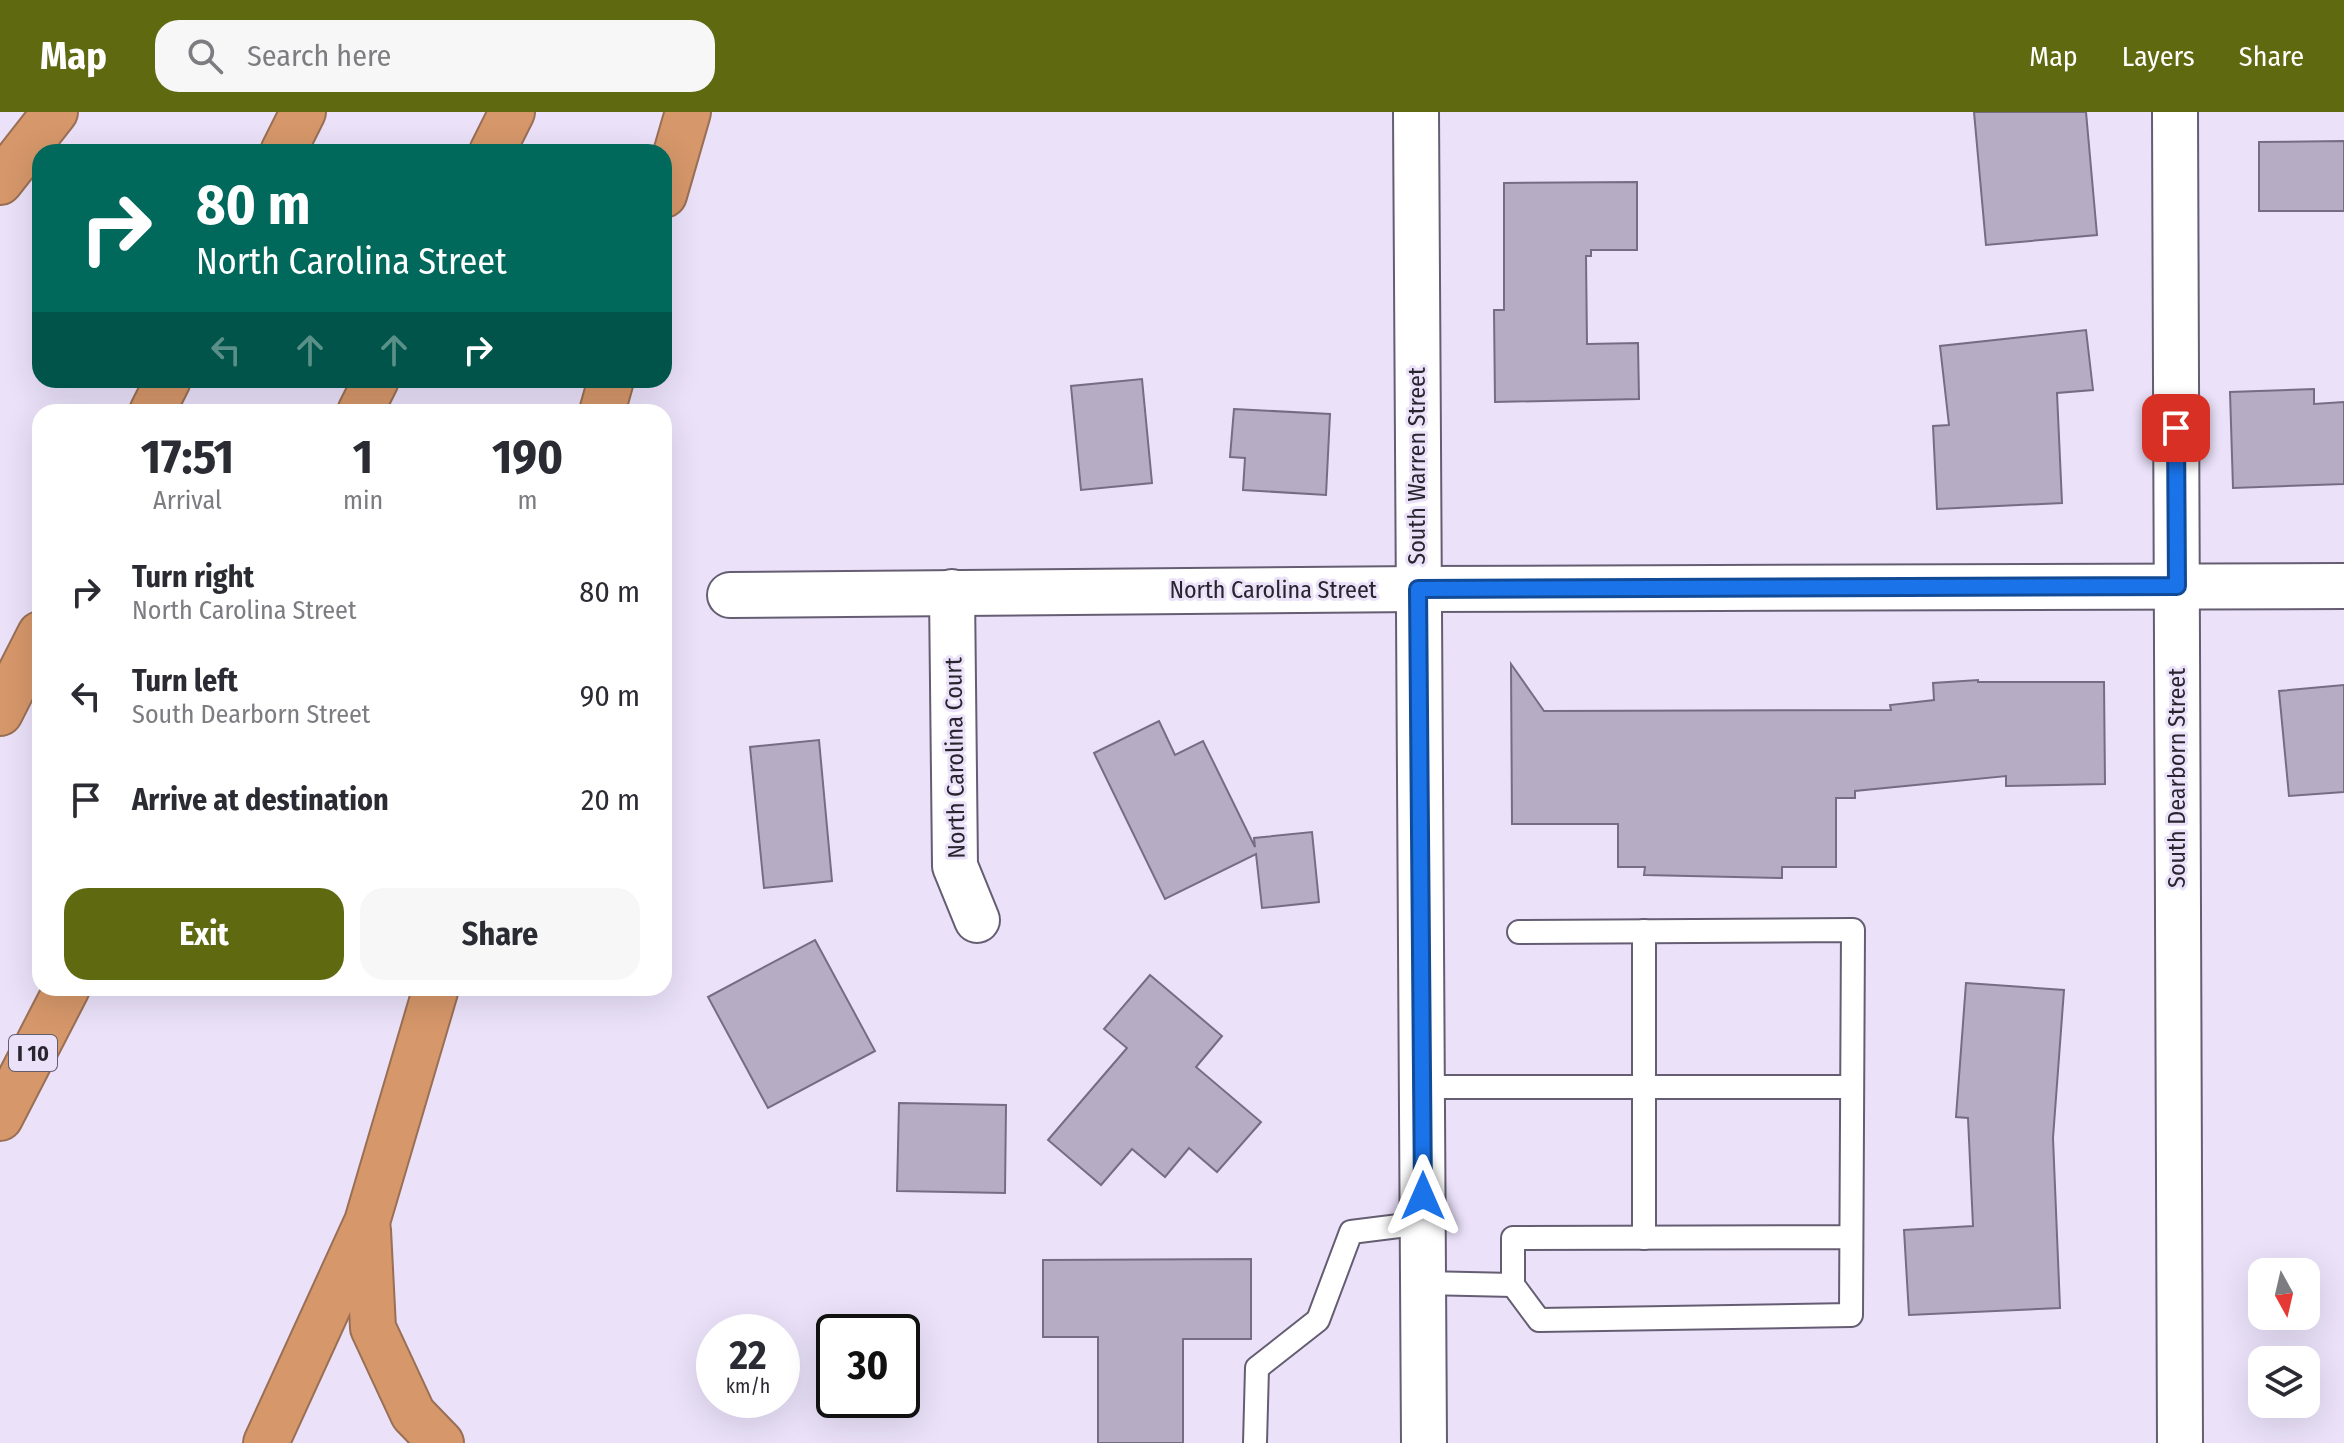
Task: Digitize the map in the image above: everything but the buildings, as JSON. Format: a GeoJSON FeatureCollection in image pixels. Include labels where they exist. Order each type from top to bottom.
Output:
{"type":"FeatureCollection","features":[{"type":"Feature","properties":{"kind":"highway"},"geometry":{"type":"LineString","coordinates":[[0,182],[55,112]]}},
{"type":"Feature","properties":{"kind":"highway"},"geometry":{"type":"LineString","coordinates":[[287,144],[303,112]]}},
{"type":"Feature","properties":{"kind":"highway"},"geometry":{"type":"LineString","coordinates":[[496,144],[512,112]]}},
{"type":"Feature","properties":{"kind":"highway"},"geometry":{"type":"LineString","coordinates":[[672,167],[688,112]]}},
{"type":"Feature","properties":{"kind":"highway"},"geometry":{"type":"LineString","coordinates":[[0,713],[32,650]]}},
{"type":"Feature","properties":{"kind":"highway","name":"I 10"},"geometry":{"type":"LineString","coordinates":[[0,1118],[63,996]]}},
{"type":"Feature","properties":{"kind":"highway"},"geometry":{"type":"LineString","coordinates":[[266,1443],[367,1222],[434,996]]}},
{"type":"Feature","properties":{"kind":"highway"},"geometry":{"type":"LineString","coordinates":[[367,1222],[373,1328],[413,1414],[441,1443]]}},
{"type":"Feature","properties":{"kind":"street","name":"South Warren Street"},"geometry":{"type":"LineString","coordinates":[[1416,112],[1424,1443]]}},
{"type":"Feature","properties":{"kind":"street","name":"South Dearborn Street"},"geometry":{"type":"LineString","coordinates":[[2175,112],[2180,1443]]}},
{"type":"Feature","properties":{"kind":"street","name":"North Carolina Street"},"geometry":{"type":"LineString","coordinates":[[730,595],[2344,586]]}},
{"type":"Feature","properties":{"kind":"street","name":"North Carolina Court"},"geometry":{"type":"LineString","coordinates":[[952,592],[955,866],[977,920]]}},
{"type":"Feature","properties":{"kind":"lane"},"geometry":{"type":"LineString","coordinates":[[1519,932],[1853,930],[1851,1315],[1539,1320],[1513,1285],[1513,1238],[1851,1237]]}},
{"type":"Feature","properties":{"kind":"lane"},"geometry":{"type":"LineString","coordinates":[[1644,931],[1644,1238]]}},
{"type":"Feature","properties":{"kind":"lane"},"geometry":{"type":"LineString","coordinates":[[1422,1087],[1852,1087]]}},
{"type":"Feature","properties":{"kind":"lane"},"geometry":{"type":"LineString","coordinates":[[1255,1443],[1257,1368],[1318,1320],[1351,1232],[1423,1223]]}},
{"type":"Feature","properties":{"kind":"lane"},"geometry":{"type":"LineString","coordinates":[[1424,1283],[1513,1285]]}},
{"type":"Feature","properties":{"kind":"route"},"geometry":{"type":"LineString","coordinates":[[1423,1196],[1418,589],[2177,586],[2176,428]]}}]}
